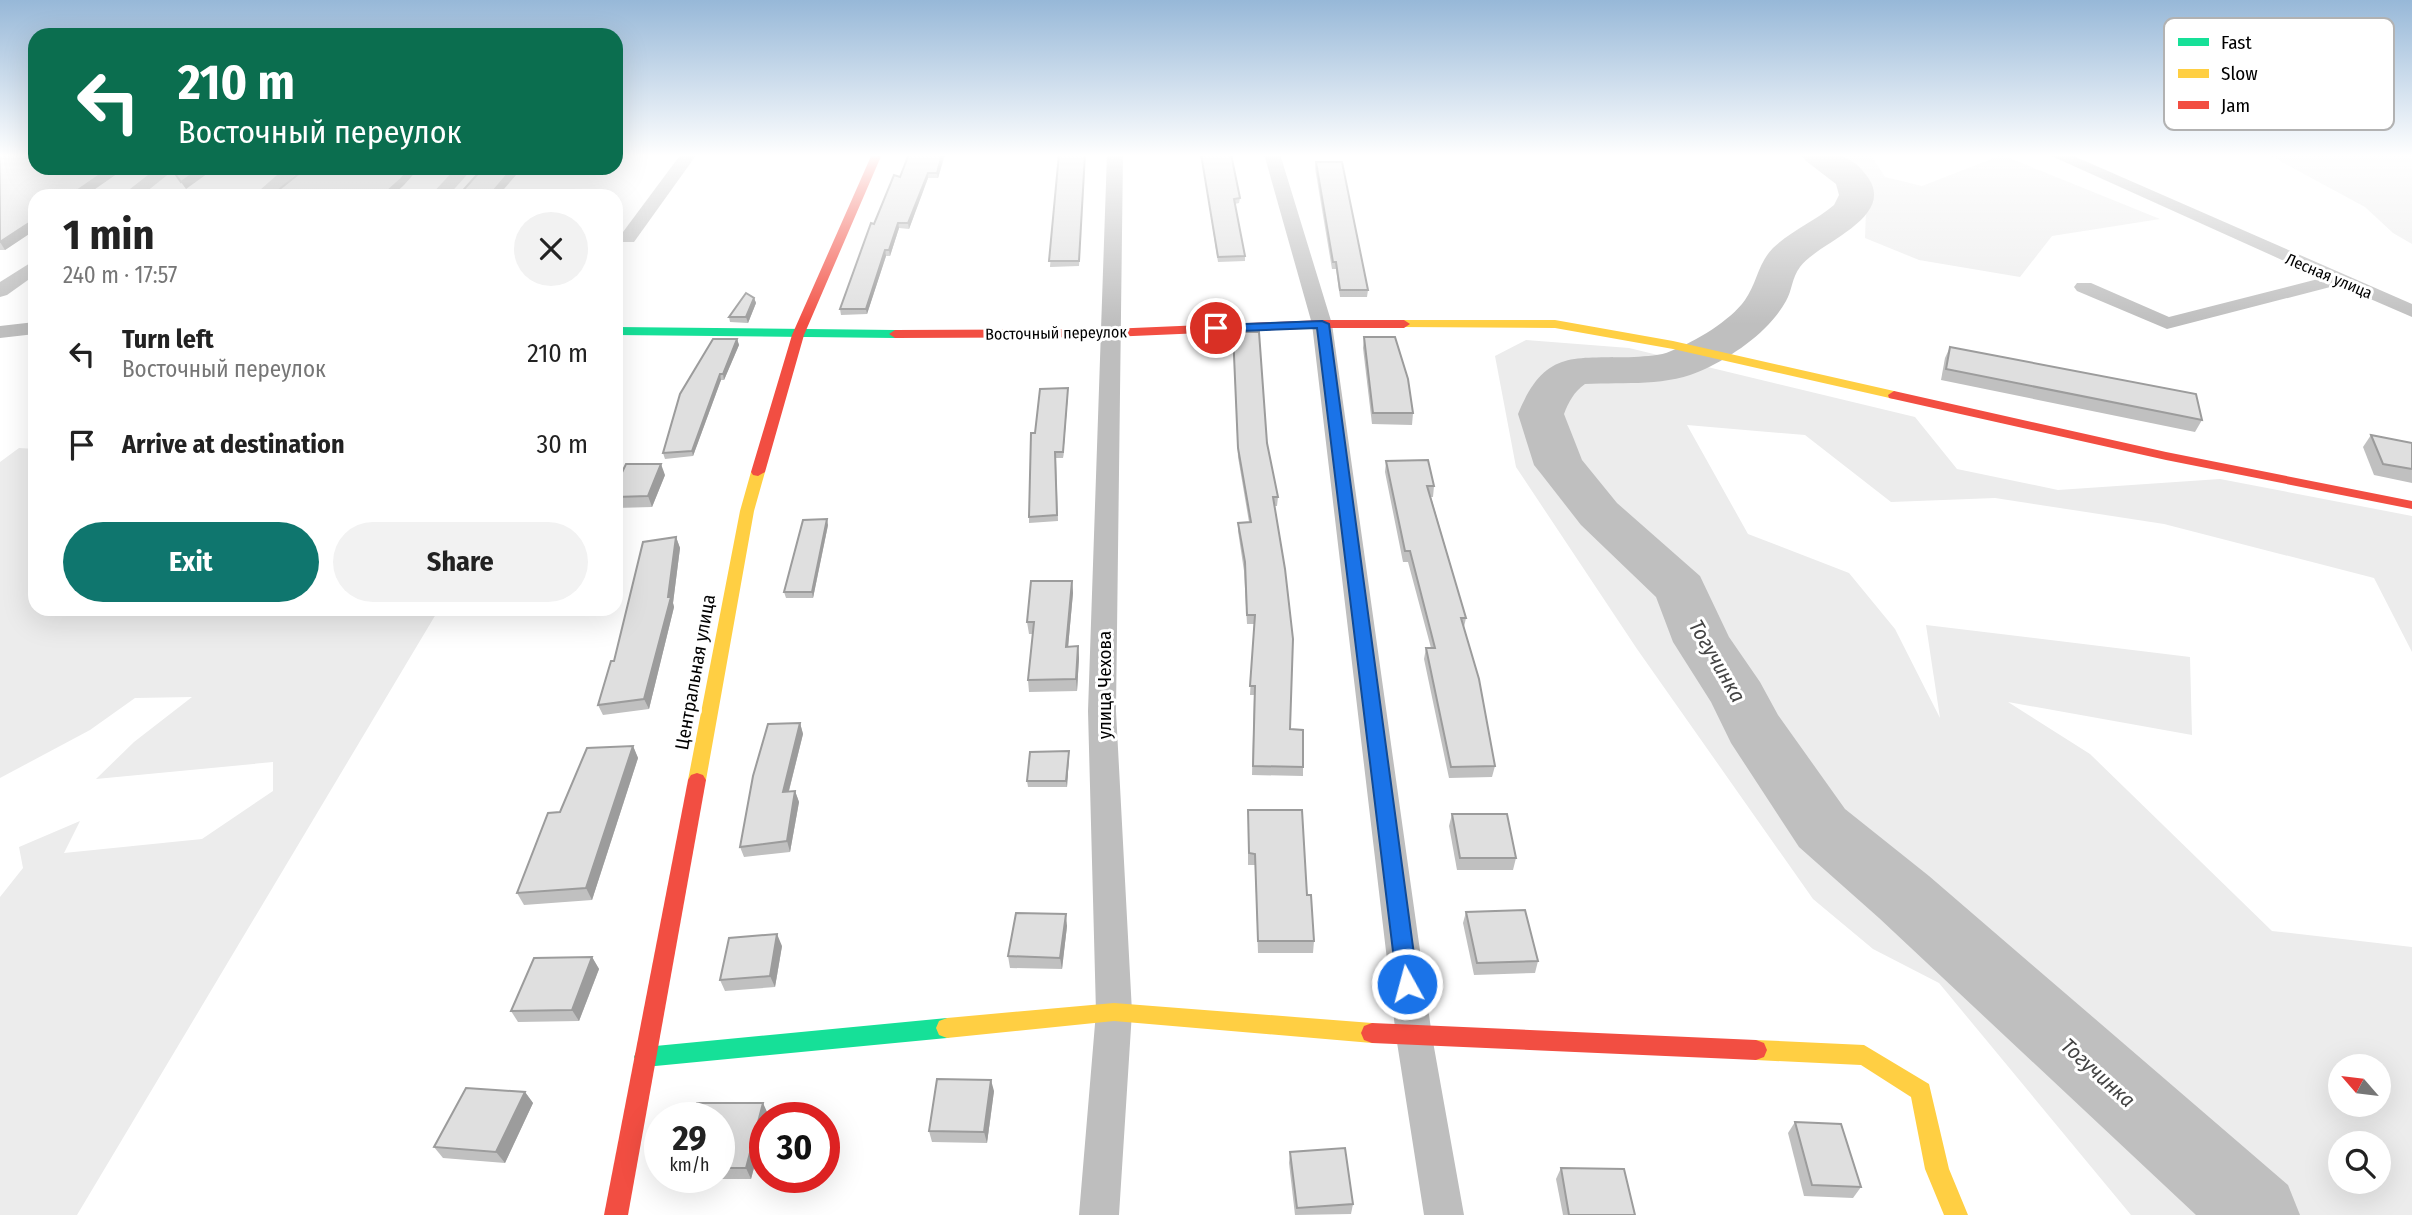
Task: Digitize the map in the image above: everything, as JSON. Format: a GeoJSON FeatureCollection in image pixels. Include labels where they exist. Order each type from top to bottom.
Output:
{"type":"FeatureCollection","features":[{"type":"Feature","properties":{"kind":"street"},"geometry":{"type":"LineString","coordinates":[[623,236],[643,211]]}},
{"type":"Feature","properties":{"kind":"street","name":"Центральная улица"},"geometry":{"type":"LineString","coordinates":[[616,1215],[747,511],[798,335],[852,211]]}},
{"type":"Feature","properties":{"kind":"street","name":"улица Чехова"},"geometry":{"type":"LineString","coordinates":[[1099,1215],[1114,1013],[1102,711],[1113,211]]}},
{"type":"Feature","properties":{"kind":"street"},"geometry":{"type":"LineString","coordinates":[[1289,211],[1322,324],[1414,1036],[1444,1215]]}},
{"type":"Feature","properties":{"kind":"street","name":"Лесная улица"},"geometry":{"type":"LineString","coordinates":[[2182,211],[2412,311]]}},
{"type":"Feature","properties":{"kind":"street"},"geometry":{"type":"LineString","coordinates":[[0,291],[28,271]]}},
{"type":"Feature","properties":{"kind":"street"},"geometry":{"type":"LineString","coordinates":[[2084,287],[2167,323],[2337,280]]}},
{"type":"Feature","properties":{"kind":"street","name":"Восточный переулок"},"geometry":{"type":"LineString","coordinates":[[623,331],[798,335],[1110,333],[1322,324],[1555,324],[1673,345],[2166,456],[2412,505]]}},
{"type":"Feature","properties":{"kind":"street"},"geometry":{"type":"LineString","coordinates":[[0,331],[28,329]]}},
{"type":"Feature","properties":{"kind":"street"},"geometry":{"type":"LineString","coordinates":[[645,1057],[1114,1013],[1414,1036],[1864,1055],[1921,1091],[1937,1169],[1956,1215]]}},
{"type":"Feature","properties":{"kind":"shaded area"},"geometry":{"type":"Polygon","coordinates":[[[1866,211],[2140,211],[2160,219],[2052,236],[2020,277],[1919,260],[1865,238],[1866,211]]]}},
{"type":"Feature","properties":{"kind":"shaded area"},"geometry":{"type":"Polygon","coordinates":[[[2369,211],[2412,211],[2412,244],[2393,233],[2369,211]]]}},
{"type":"Feature","properties":{"kind":"shaded area"},"geometry":{"type":"Polygon","coordinates":[[[1526,340],[1629,348],[1915,417],[1957,469],[2058,490],[2220,479],[2412,516],[2412,652],[2374,578],[2164,524],[1995,498],[1891,502],[1805,435],[1687,425],[1748,534],[1849,573],[1895,629],[1940,718],[1926,625],[2190,657],[2192,735],[2008,702],[2090,754],[2272,931],[2412,947],[2412,1215],[2131,1215],[1939,983],[1873,949],[1813,899],[1637,649],[1516,467],[1495,356],[1526,340]]]}},
{"type":"Feature","properties":{"kind":"shaded area"},"geometry":{"type":"Polygon","coordinates":[[[19,448],[28,449],[28,616],[435,616],[77,1215],[0,1215],[0,897],[23,868],[19,847],[80,821],[64,853],[202,839],[273,791],[273,762],[96,779],[134,742],[192,697],[135,698],[90,730],[0,778],[0,462],[19,448]]]}},
{"type":"Feature","properties":{"kind":"building"},"geometry":{"type":"Polygon","coordinates":[[[0,211],[28,211],[28,224],[0,242],[0,211]]]}},
{"type":"Feature","properties":{"kind":"building"},"geometry":{"type":"Polygon","coordinates":[[[879,211],[913,211],[908,223],[898,223],[889,250],[885,250],[866,309],[840,309],[871,223],[874,224],[879,211]]]}},
{"type":"Feature","properties":{"kind":"building"},"geometry":{"type":"Polygon","coordinates":[[[1054,211],[1082,211],[1079,261],[1049,261],[1054,211]]]}},
{"type":"Feature","properties":{"kind":"building"},"geometry":{"type":"Polygon","coordinates":[[[1210,211],[1236,211],[1245,256],[1218,257],[1210,211]]]}},
{"type":"Feature","properties":{"kind":"building"},"geometry":{"type":"Polygon","coordinates":[[[1324,211],[1352,211],[1368,290],[1340,290],[1336,262],[1333,262],[1324,211]]]}},
{"type":"Feature","properties":{"kind":"building"},"geometry":{"type":"Polygon","coordinates":[[[746,293],[754,298],[746,317],[729,317],[746,293]]]}},
{"type":"Feature","properties":{"kind":"building"},"geometry":{"type":"Polygon","coordinates":[[[1233,332],[1259,332],[1267,443],[1278,497],[1273,497],[1293,639],[1290,729],[1303,730],[1303,767],[1253,766],[1255,686],[1250,686],[1255,615],[1247,615],[1245,562],[1238,523],[1251,522],[1238,448],[1233,332]]]}},
{"type":"Feature","properties":{"kind":"building"},"geometry":{"type":"Polygon","coordinates":[[[1364,337],[1395,337],[1408,379],[1413,413],[1373,413],[1364,337]]]}},
{"type":"Feature","properties":{"kind":"building"},"geometry":{"type":"Polygon","coordinates":[[[713,339],[737,339],[723,374],[720,374],[692,451],[663,453],[680,394],[713,339]]]}},
{"type":"Feature","properties":{"kind":"building"},"geometry":{"type":"Polygon","coordinates":[[[1950,347],[2196,394],[2202,420],[1946,369],[1950,347]]]}},
{"type":"Feature","properties":{"kind":"building"},"geometry":{"type":"Polygon","coordinates":[[[1068,388],[1063,452],[1055,452],[1057,515],[1029,517],[1031,433],[1035,433],[1040,389],[1068,388]]]}},
{"type":"Feature","properties":{"kind":"building"},"geometry":{"type":"Polygon","coordinates":[[[2371,435],[2412,443],[2412,469],[2383,464],[2371,435]]]}},
{"type":"Feature","properties":{"kind":"building"},"geometry":{"type":"Polygon","coordinates":[[[1428,460],[1434,486],[1427,486],[1466,618],[1461,618],[1479,679],[1495,766],[1451,767],[1426,648],[1435,648],[1410,551],[1405,551],[1386,461],[1428,460]]]}},
{"type":"Feature","properties":{"kind":"building"},"geometry":{"type":"Polygon","coordinates":[[[626,464],[661,464],[648,496],[623,497],[623,470],[626,464]]]}},
{"type":"Feature","properties":{"kind":"building"},"geometry":{"type":"Polygon","coordinates":[[[827,519],[812,592],[784,592],[803,520],[827,519]]]}},
{"type":"Feature","properties":{"kind":"building"},"geometry":{"type":"Polygon","coordinates":[[[676,537],[668,597],[671,597],[644,699],[598,705],[611,661],[614,661],[643,542],[676,537]]]}},
{"type":"Feature","properties":{"kind":"building"},"geometry":{"type":"Polygon","coordinates":[[[1031,581],[1072,581],[1066,647],[1078,646],[1076,679],[1028,680],[1034,622],[1027,622],[1031,581]]]}},
{"type":"Feature","properties":{"kind":"building"},"geometry":{"type":"Polygon","coordinates":[[[800,723],[783,792],[795,791],[787,841],[740,847],[753,776],[768,724],[800,723]]]}},
{"type":"Feature","properties":{"kind":"building"},"geometry":{"type":"Polygon","coordinates":[[[633,746],[586,888],[517,893],[548,813],[560,812],[587,748],[633,746]]]}},
{"type":"Feature","properties":{"kind":"building"},"geometry":{"type":"Polygon","coordinates":[[[1069,751],[1066,781],[1027,781],[1030,752],[1069,751]]]}},
{"type":"Feature","properties":{"kind":"building"},"geometry":{"type":"Polygon","coordinates":[[[1248,810],[1302,810],[1307,895],[1311,895],[1314,941],[1258,941],[1255,854],[1249,853],[1248,810]]]}},
{"type":"Feature","properties":{"kind":"building"},"geometry":{"type":"Polygon","coordinates":[[[1452,814],[1507,814],[1516,858],[1460,858],[1452,814]]]}},
{"type":"Feature","properties":{"kind":"building"},"geometry":{"type":"Polygon","coordinates":[[[1525,910],[1538,961],[1477,963],[1466,912],[1525,910]]]}},
{"type":"Feature","properties":{"kind":"building"},"geometry":{"type":"Polygon","coordinates":[[[1016,913],[1066,914],[1060,958],[1008,956],[1016,913]]]}},
{"type":"Feature","properties":{"kind":"building"},"geometry":{"type":"Polygon","coordinates":[[[777,934],[770,976],[720,980],[729,938],[777,934]]]}},
{"type":"Feature","properties":{"kind":"building"},"geometry":{"type":"Polygon","coordinates":[[[592,957],[572,1010],[511,1011],[534,958],[592,957]]]}},
{"type":"Feature","properties":{"kind":"building"},"geometry":{"type":"Polygon","coordinates":[[[937,1079],[991,1080],[984,1132],[929,1131],[937,1079]]]}},
{"type":"Feature","properties":{"kind":"building"},"geometry":{"type":"Polygon","coordinates":[[[466,1088],[525,1092],[496,1152],[434,1147],[466,1088]]]}},
{"type":"Feature","properties":{"kind":"building"},"geometry":{"type":"Polygon","coordinates":[[[735,1103],[749,1103],[749,1157],[746,1168],[735,1168],[735,1103]]]}},
{"type":"Feature","properties":{"kind":"building"},"geometry":{"type":"Polygon","coordinates":[[[1795,1122],[1841,1124],[1861,1187],[1812,1185],[1795,1122]]]}},
{"type":"Feature","properties":{"kind":"building"},"geometry":{"type":"Polygon","coordinates":[[[1345,1148],[1353,1204],[1297,1208],[1290,1152],[1345,1148]]]}},
{"type":"Feature","properties":{"kind":"building"},"geometry":{"type":"Polygon","coordinates":[[[1561,1168],[1624,1169],[1635,1215],[1569,1215],[1561,1168]]]}},
{"type":"Feature","properties":{"kind":"waterway","name":"Тогучинка"},"geometry":{"type":"LineString","coordinates":[[1849,211],[1787,257],[1760,308],[1742,326],[1706,350],[1686,361],[1659,368],[1575,371],[1563,379],[1550,395],[1541,414],[1559,465],[1599,514],[1681,589],[1702,642],[1739,697],[1753,727],[1822,828],[1904,897],[2258,1215]]}},
{"type":"Feature","properties":{"kind":"traffic: fast"},"geometry":{"type":"LineString","coordinates":[[623,331],[895,334]]}},
{"type":"Feature","properties":{"kind":"traffic: fast"},"geometry":{"type":"LineString","coordinates":[[645,1057],[947,1028]]}},
{"type":"Feature","properties":{"kind":"traffic: slow"},"geometry":{"type":"LineString","coordinates":[[1404,324],[1555,324],[1673,345],[1894,395]]}},
{"type":"Feature","properties":{"kind":"traffic: slow"},"geometry":{"type":"LineString","coordinates":[[697,780],[747,511],[758,472]]}},
{"type":"Feature","properties":{"kind":"traffic: slow"},"geometry":{"type":"LineString","coordinates":[[947,1028],[1114,1012],[1372,1033]]}},
{"type":"Feature","properties":{"kind":"traffic: slow"},"geometry":{"type":"LineString","coordinates":[[1756,1050],[1864,1055],[1921,1091],[1937,1169],[1956,1215]]}},
{"type":"Feature","properties":{"kind":"traffic: jam"},"geometry":{"type":"LineString","coordinates":[[758,472],[798,335],[852,211]]}},
{"type":"Feature","properties":{"kind":"traffic: jam"},"geometry":{"type":"LineString","coordinates":[[895,334],[1110,333],[1322,324],[1404,324]]}},
{"type":"Feature","properties":{"kind":"traffic: jam"},"geometry":{"type":"LineString","coordinates":[[1894,395],[2166,456],[2412,505]]}},
{"type":"Feature","properties":{"kind":"traffic: jam"},"geometry":{"type":"LineString","coordinates":[[616,1215],[697,780]]}},
{"type":"Feature","properties":{"kind":"traffic: jam"},"geometry":{"type":"LineString","coordinates":[[1372,1033],[1756,1050]]}},
{"type":"Feature","properties":{"kind":"route"},"geometry":{"type":"LineString","coordinates":[[1216,328],[1322,324],[1407,984]]}}]}
